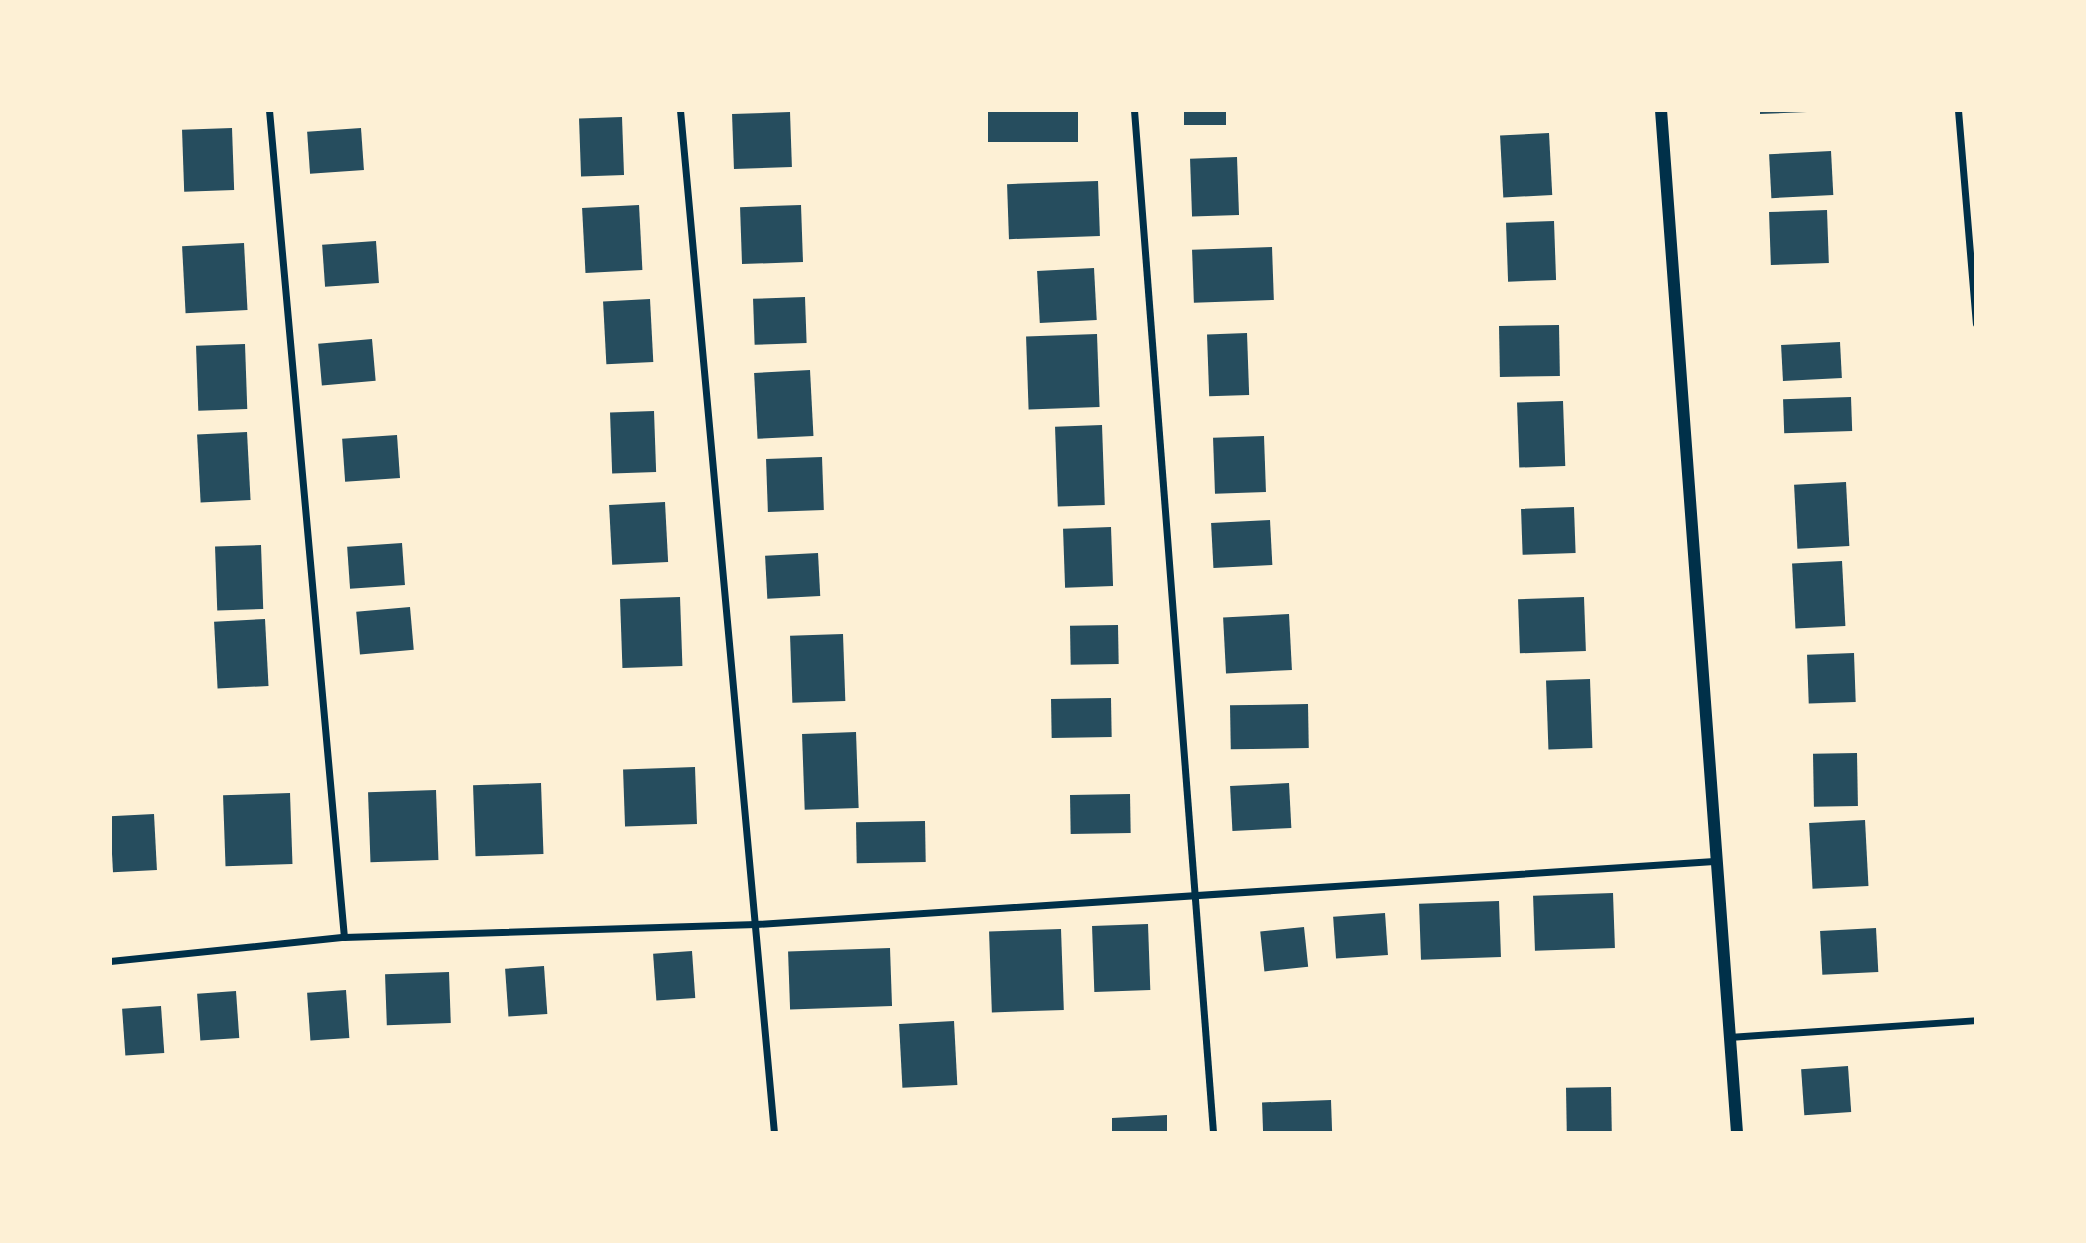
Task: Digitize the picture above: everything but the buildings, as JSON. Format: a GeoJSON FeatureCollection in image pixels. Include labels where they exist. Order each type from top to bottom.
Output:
{"type":"FeatureCollection","features":[{"type":"Feature","properties":{"kind":"street"},"geometry":{"type":"LineString","coordinates":[[269,110],[344,937]]}},
{"type":"Feature","properties":{"kind":"street"},"geometry":{"type":"LineString","coordinates":[[680,110],[757,924],[774,1133]]}},
{"type":"Feature","properties":{"kind":"street"},"geometry":{"type":"LineString","coordinates":[[1134,110],[1213,1133]]}},
{"type":"Feature","properties":{"kind":"street"},"geometry":{"type":"LineString","coordinates":[[1661,110],[1714,861],[1737,1133]]}},
{"type":"Feature","properties":{"kind":"street"},"geometry":{"type":"LineString","coordinates":[[1958,110],[1976,323]]}},
{"type":"Feature","properties":{"kind":"street"},"geometry":{"type":"LineString","coordinates":[[110,961],[344,937],[757,924],[1714,861]]}},
{"type":"Feature","properties":{"kind":"street"},"geometry":{"type":"LineString","coordinates":[[1729,1037],[1976,1020]]}}]}
